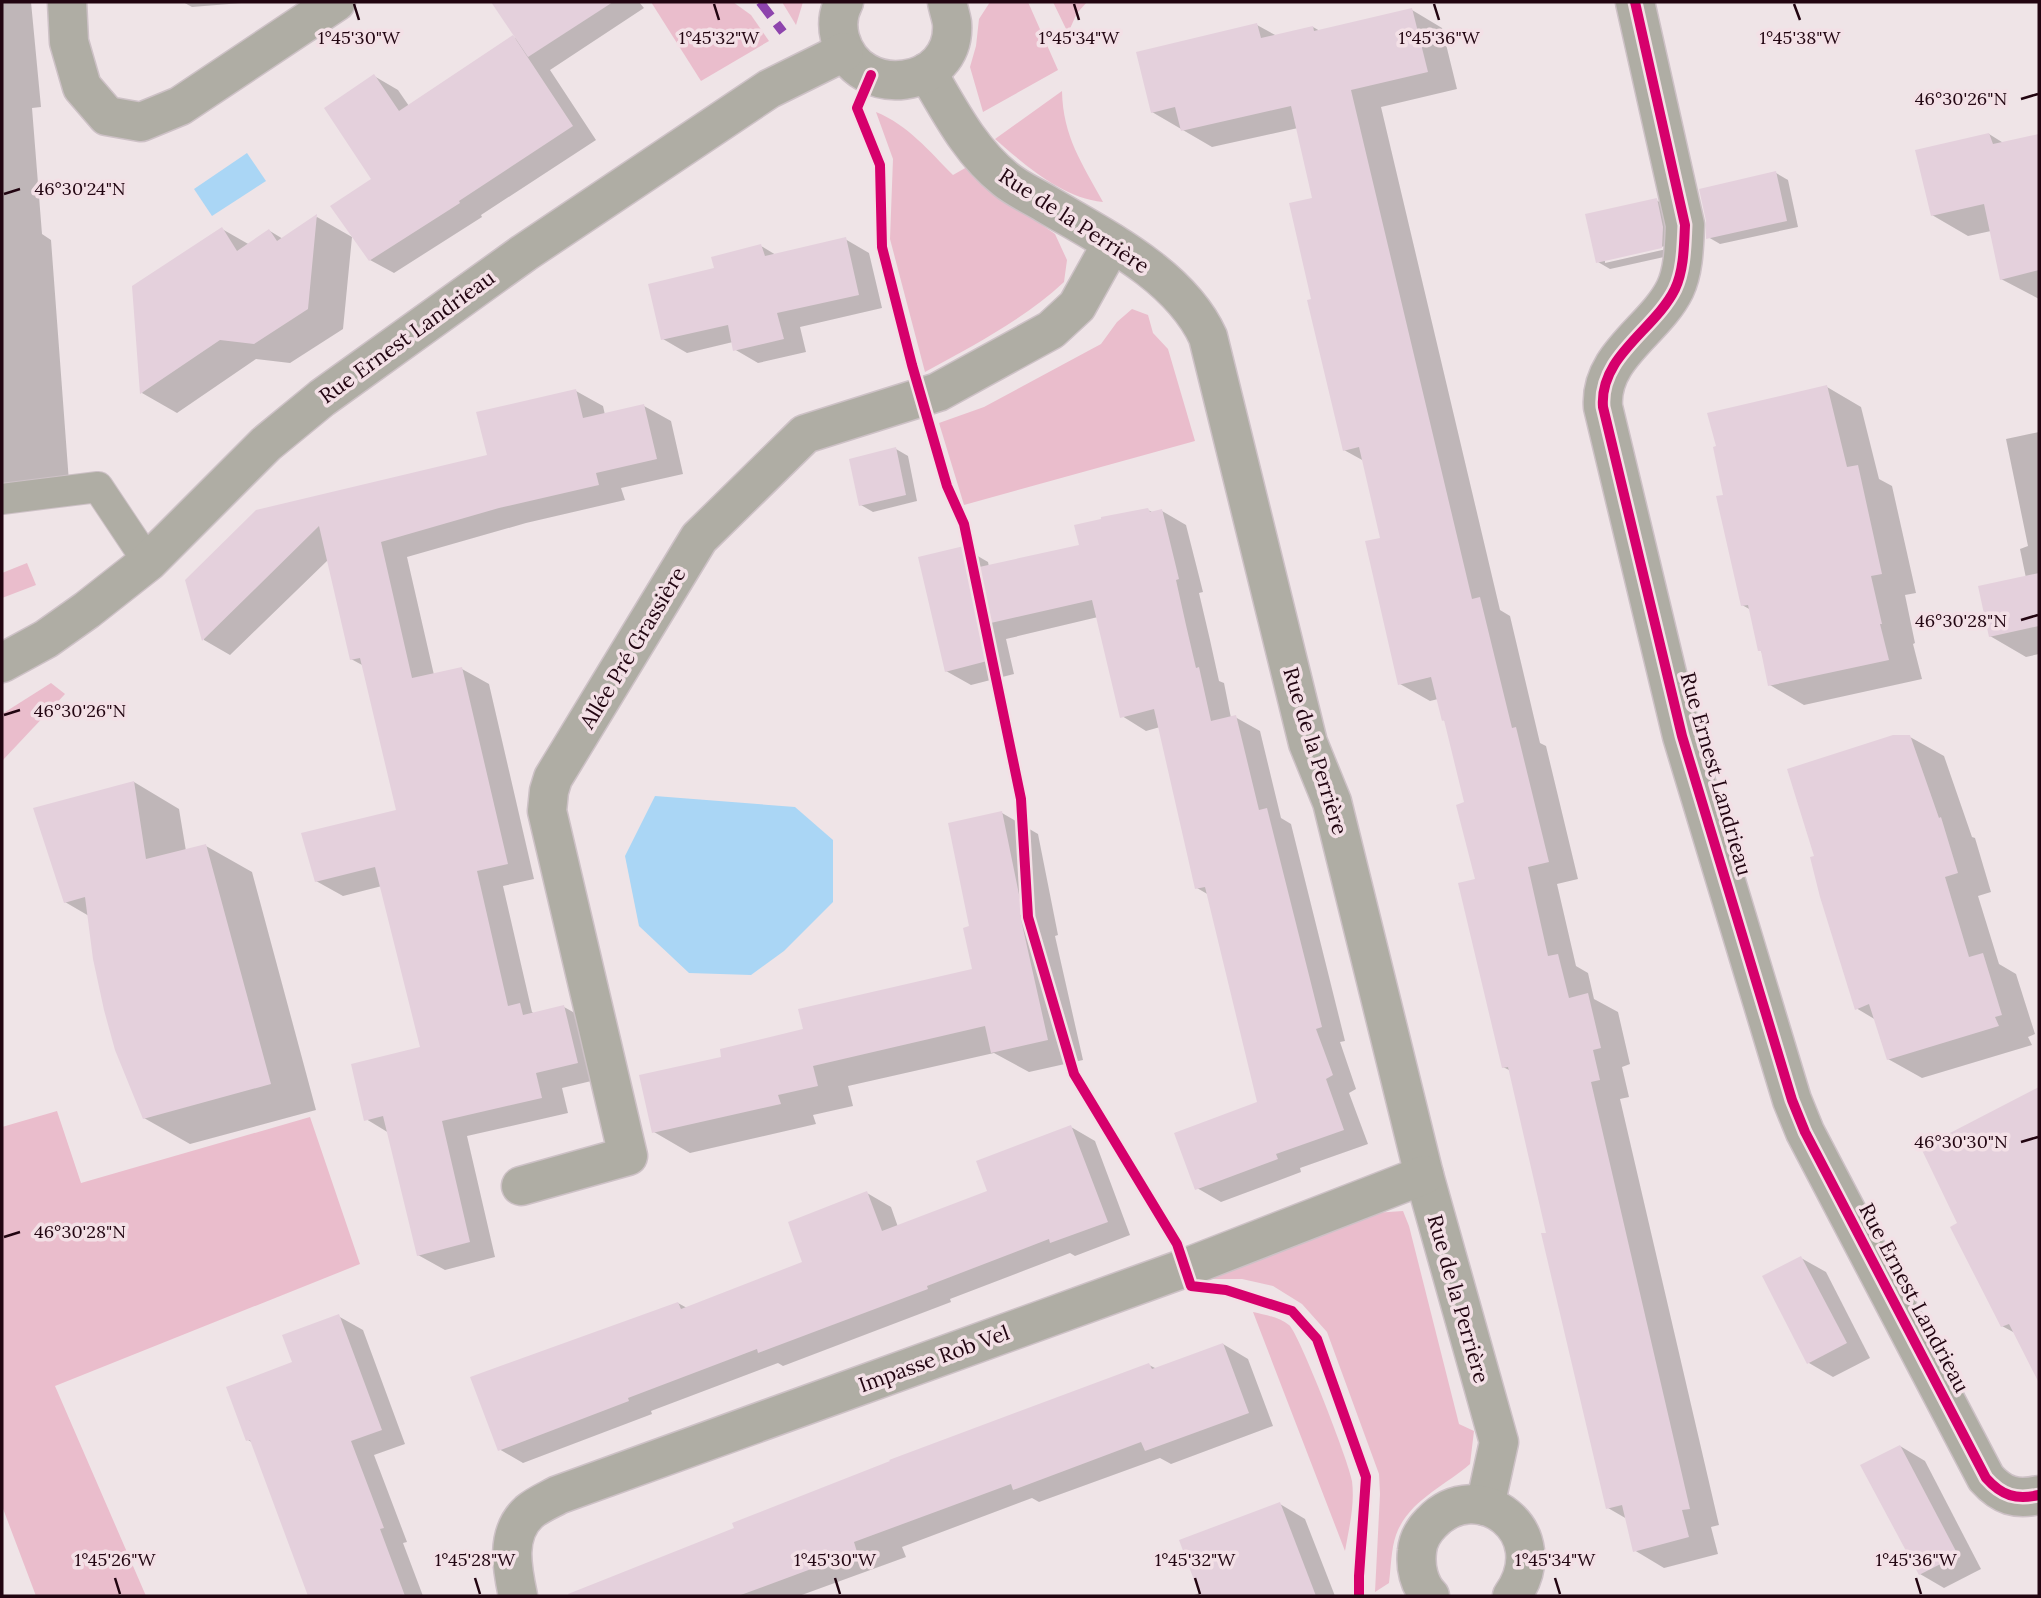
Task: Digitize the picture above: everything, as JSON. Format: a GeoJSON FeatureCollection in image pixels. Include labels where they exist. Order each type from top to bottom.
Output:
{"type":"FeatureCollection","features":[{"type":"Feature","properties":{"kind":"street"},"geometry":{"type":"LineString","coordinates":[[67,2],[69,41],[82,87],[107,116],[141,122],[180,106],[336,2]]}},
{"type":"Feature","properties":{"kind":"street"},"geometry":{"type":"LineString","coordinates":[[844,2],[840,10],[838,29],[844,52],[861,71],[884,81],[907,80],[928,72],[942,57],[950,41],[952,23],[947,2]]}},
{"type":"Feature","properties":{"kind":"street","name":"Rue Ernest Landrieau"},"geometry":{"type":"LineString","coordinates":[[1635,2],[1685,225],[1683,256],[1675,289],[1622,354],[1608,375],[1602,392],[1603,407],[1682,736],[1792,1100],[1805,1132],[1986,1478],[1997,1490],[2011,1497],[2024,1499],[2039,1496]]}},
{"type":"Feature","properties":{"kind":"street","name":"Rue Ernest Landrieau"},"geometry":{"type":"LineString","coordinates":[[2,663],[46,639],[148,562],[266,444],[322,398],[524,253],[758,96],[844,52]]}},
{"type":"Feature","properties":{"kind":"street","name":"Rue de la Perrière"},"geometry":{"type":"LineString","coordinates":[[928,72],[967,138],[986,163],[1007,181],[1112,243],[1165,281],[1200,318],[1208,337],[1308,743],[1332,802],[1424,1175],[1499,1442],[1485,1506]]}},
{"type":"Feature","properties":{"kind":"street","name":"Allée Pré Grassière"},"geometry":{"type":"LineString","coordinates":[[521,1186],[628,1156],[547,811],[549,791],[553,778],[699,538],[805,433],[930,396],[1051,330],[1077,306],[1112,243]]}},
{"type":"Feature","properties":{"kind":"street","name":"Impasse Rob Vel"},"geometry":{"type":"LineString","coordinates":[[518,1596],[512,1569],[513,1534],[529,1513],[558,1495],[1185,1268],[1424,1175]]}},
{"type":"Feature","properties":{"kind":"street"},"geometry":{"type":"LineString","coordinates":[[1426,1595],[1416,1561],[1418,1544],[1425,1529],[1437,1517],[1451,1508],[1468,1504],[1485,1506],[1502,1514],[1516,1527],[1525,1544],[1527,1563],[1522,1582],[1512,1596]]}},
{"type":"Feature","properties":{"kind":"lane"},"geometry":{"type":"LineString","coordinates":[[2,499],[98,487],[148,562]]}},
{"type":"Feature","properties":{"kind":"shaded area"},"geometry":{"type":"Polygon","coordinates":[[[651,2],[733,2],[751,15],[769,41],[701,81],[651,2]]]}},
{"type":"Feature","properties":{"kind":"shaded area"},"geometry":{"type":"Polygon","coordinates":[[[782,2],[803,2],[796,25],[782,2]]]}},
{"type":"Feature","properties":{"kind":"shaded area"},"geometry":{"type":"Polygon","coordinates":[[[990,2],[1028,2],[1058,70],[983,112],[970,67],[979,19],[990,2]]]}},
{"type":"Feature","properties":{"kind":"shaded area"},"geometry":{"type":"Polygon","coordinates":[[[1053,2],[1087,2],[1077,13],[1068,33],[1053,2]]]}},
{"type":"Feature","properties":{"kind":"shaded area"},"geometry":{"type":"Polygon","coordinates":[[[1062,91],[1070,136],[1103,202],[1073,194],[1045,179],[995,139],[1062,91]]]}},
{"type":"Feature","properties":{"kind":"shaded area"},"geometry":{"type":"Polygon","coordinates":[[[876,112],[908,131],[953,175],[967,167],[988,187],[1055,234],[1067,260],[1064,282],[1048,296],[998,331],[925,372],[890,239],[893,159],[876,112]]]}},
{"type":"Feature","properties":{"kind":"shaded area"},"geometry":{"type":"Polygon","coordinates":[[[1132,309],[1148,315],[1153,333],[1168,349],[1195,441],[964,505],[939,423],[984,407],[1101,344],[1117,322],[1132,309]]]}},
{"type":"Feature","properties":{"kind":"shaded area"},"geometry":{"type":"Polygon","coordinates":[[[27,563],[36,585],[2,598],[2,573],[27,563]]]}},
{"type":"Feature","properties":{"kind":"shaded area"},"geometry":{"type":"Polygon","coordinates":[[[51,683],[65,694],[2,761],[2,714],[51,683]]]}},
{"type":"Feature","properties":{"kind":"shaded area"},"geometry":{"type":"Polygon","coordinates":[[[57,1111],[81,1183],[310,1117],[360,1264],[55,1386],[146,1596],[36,1596],[2,1506],[2,1127],[57,1111]]]}},
{"type":"Feature","properties":{"kind":"shaded area"},"geometry":{"type":"Polygon","coordinates":[[[1403,1211],[1459,1424],[1474,1431],[1470,1464],[1418,1503],[1409,1513],[1394,1540],[1389,1583],[1375,1592],[1379,1474],[1327,1332],[1302,1304],[1273,1286],[1242,1279],[1211,1279],[1205,1271],[1374,1213],[1403,1211]]]}},
{"type":"Feature","properties":{"kind":"shaded area"},"geometry":{"type":"Polygon","coordinates":[[[1253,1312],[1276,1318],[1289,1325],[1303,1350],[1334,1427],[1353,1490],[1345,1551],[1253,1312]]]}},
{"type":"Feature","properties":{"kind":"water"},"geometry":{"type":"Polygon","coordinates":[[[247,153],[266,181],[212,216],[194,189],[247,153]]]}},
{"type":"Feature","properties":{"kind":"water"},"geometry":{"type":"Polygon","coordinates":[[[655,796],[795,807],[833,840],[833,902],[784,951],[751,975],[689,973],[639,926],[625,856],[655,796]]]}},
{"type":"Feature","properties":{"kind":"building"},"geometry":{"type":"Polygon","coordinates":[[[491,2],[613,2],[528,57],[491,2]]]}},
{"type":"Feature","properties":{"kind":"building"},"geometry":{"type":"Polygon","coordinates":[[[1412,8],[1428,72],[1351,90],[1472,599],[1480,597],[1549,862],[1528,867],[1548,956],[1558,954],[1569,998],[1588,993],[1601,1048],[1593,1050],[1600,1080],[1591,1082],[1690,1509],[1682,1510],[1689,1537],[1633,1552],[1622,1505],[1606,1509],[1541,1233],[1546,1233],[1508,1067],[1502,1068],[1458,883],[1475,879],[1456,805],[1464,802],[1444,720],[1442,721],[1431,677],[1398,685],[1365,541],[1380,538],[1359,447],[1343,451],[1307,300],[1311,299],[1289,203],[1312,198],[1291,106],[1181,131],[1175,107],[1151,113],[1136,52],[1257,23],[1261,38],[1313,26],[1314,31],[1412,8]]]}},
{"type":"Feature","properties":{"kind":"building"},"geometry":{"type":"Polygon","coordinates":[[[513,35],[573,126],[369,261],[330,206],[371,179],[324,108],[374,74],[399,111],[513,35]]]}},
{"type":"Feature","properties":{"kind":"building"},"geometry":{"type":"Polygon","coordinates":[[[1989,133],[1993,144],[2039,134],[2039,270],[2000,280],[1984,204],[1931,216],[1915,150],[1989,133]]]}},
{"type":"Feature","properties":{"kind":"building"},"geometry":{"type":"Polygon","coordinates":[[[1776,171],[1787,221],[1706,239],[1706,221],[1699,189],[1776,171]]]}},
{"type":"Feature","properties":{"kind":"building"},"geometry":{"type":"Polygon","coordinates":[[[1657,198],[1663,227],[1662,248],[1596,263],[1585,214],[1657,198]]]}},
{"type":"Feature","properties":{"kind":"building"},"geometry":{"type":"Polygon","coordinates":[[[317,214],[308,309],[254,344],[220,340],[140,394],[132,286],[222,227],[237,251],[269,229],[277,241],[317,214]]]}},
{"type":"Feature","properties":{"kind":"building"},"geometry":{"type":"Polygon","coordinates":[[[846,237],[859,295],[777,313],[784,339],[733,351],[728,325],[661,340],[648,284],[714,268],[711,257],[761,244],[765,256],[846,237]]]}},
{"type":"Feature","properties":{"kind":"building"},"geometry":{"type":"Polygon","coordinates":[[[1827,385],[1847,467],[1858,465],[1882,574],[1871,576],[1889,660],[1768,686],[1748,605],[1741,606],[1716,496],[1723,495],[1713,447],[1716,446],[1707,413],[1827,385]]]}},
{"type":"Feature","properties":{"kind":"building"},"geometry":{"type":"Polygon","coordinates":[[[576,389],[583,418],[644,404],[657,459],[596,473],[599,485],[499,508],[381,542],[412,678],[462,667],[508,864],[477,871],[508,1006],[520,1003],[523,1015],[564,1005],[578,1063],[536,1073],[542,1098],[442,1121],[470,1242],[417,1256],[383,1116],[364,1121],[351,1064],[420,1047],[375,867],[315,882],[301,833],[396,810],[360,658],[350,660],[319,526],[202,641],[185,580],[256,510],[487,455],[476,412],[576,389]]]}},
{"type":"Feature","properties":{"kind":"building"},"geometry":{"type":"Polygon","coordinates":[[[896,447],[906,495],[859,506],[849,459],[896,447]]]}},
{"type":"Feature","properties":{"kind":"building"},"geometry":{"type":"Polygon","coordinates":[[[1148,508],[1150,512],[1162,509],[1179,579],[1176,580],[1186,625],[1211,721],[1236,715],[1259,810],[1267,808],[1322,1027],[1316,1029],[1333,1075],[1326,1079],[1344,1130],[1276,1154],[1278,1159],[1195,1190],[1174,1133],[1257,1102],[1205,887],[1195,889],[1154,709],[1120,718],[1092,600],[982,625],[991,660],[945,672],[918,557],[964,546],[970,569],[1079,545],[1074,525],[1148,508]]]}},
{"type":"Feature","properties":{"kind":"building"},"geometry":{"type":"Polygon","coordinates":[[[2039,573],[2039,626],[1989,637],[1978,586],[2039,573]]]}},
{"type":"Feature","properties":{"kind":"building"},"geometry":{"type":"Polygon","coordinates":[[[1893,735],[1910,735],[1939,818],[1941,817],[1958,873],[1945,877],[1969,957],[1983,953],[2002,1015],[1995,1017],[1999,1026],[1887,1060],[1869,1004],[1855,1010],[1820,897],[1810,857],[1814,856],[1787,769],[1893,735]]]}},
{"type":"Feature","properties":{"kind":"building"},"geometry":{"type":"Polygon","coordinates":[[[134,781],[146,859],[206,844],[271,1084],[143,1119],[115,1050],[104,1010],[93,959],[85,897],[64,903],[33,808],[134,781]]]}},
{"type":"Feature","properties":{"kind":"building"},"geometry":{"type":"Polygon","coordinates":[[[1002,811],[1023,914],[1020,915],[1048,1040],[991,1053],[985,1026],[813,1066],[818,1086],[778,1095],[781,1104],[652,1133],[639,1075],[721,1057],[720,1049],[803,1029],[798,1009],[972,969],[963,928],[969,926],[948,823],[1002,811]]]}},
{"type":"Feature","properties":{"kind":"building"},"geometry":{"type":"Polygon","coordinates":[[[2039,1087],[2039,1383],[2009,1324],[2001,1327],[1950,1227],[1957,1223],[1921,1148],[2039,1087]]]}},
{"type":"Feature","properties":{"kind":"building"},"geometry":{"type":"Polygon","coordinates":[[[1071,1125],[1108,1222],[1050,1243],[1049,1239],[927,1286],[928,1289],[758,1353],[757,1349],[498,1451],[470,1377],[678,1302],[681,1309],[802,1262],[788,1222],[867,1191],[882,1231],[987,1191],[976,1161],[1071,1125]]]}},
{"type":"Feature","properties":{"kind":"building"},"geometry":{"type":"Polygon","coordinates":[[[1801,1256],[1847,1343],[1807,1364],[1762,1276],[1801,1256]]]}},
{"type":"Feature","properties":{"kind":"building"},"geometry":{"type":"Polygon","coordinates":[[[339,1314],[382,1430],[351,1441],[384,1528],[380,1529],[405,1596],[308,1596],[250,1440],[246,1441],[226,1387],[292,1362],[282,1335],[339,1314]]]}},
{"type":"Feature","properties":{"kind":"building"},"geometry":{"type":"Polygon","coordinates":[[[1223,1343],[1249,1413],[1145,1451],[1141,1442],[1013,1490],[1011,1484],[854,1542],[857,1552],[738,1596],[568,1594],[734,1528],[732,1523],[889,1460],[1149,1363],[1152,1369],[1223,1343]]]}},
{"type":"Feature","properties":{"kind":"building"},"geometry":{"type":"Polygon","coordinates":[[[1900,1445],[1958,1555],[1919,1575],[1860,1465],[1900,1445]]]}},
{"type":"Feature","properties":{"kind":"building"},"geometry":{"type":"Polygon","coordinates":[[[1280,1502],[1316,1596],[1200,1596],[1179,1540],[1280,1502]]]}},
{"type":"Feature","properties":{"kind":"marked path"},"geometry":{"type":"LineString","coordinates":[[760,2],[783,32]]}},
{"type":"Feature","properties":{"kind":"cycle path"},"geometry":{"type":"LineString","coordinates":[[1635,2],[1685,225],[1684,249],[1675,289],[1655,318],[1619,358],[1604,389],[1603,407],[1682,736],[1792,1100],[1805,1132],[1986,1478],[2004,1493],[2016,1497],[2039,1495]]}},
{"type":"Feature","properties":{"kind":"cycle path"},"geometry":{"type":"LineString","coordinates":[[871,75],[857,108],[880,165],[882,247],[947,486],[964,524],[1021,799],[1028,917],[1074,1074],[1177,1244],[1191,1286],[1226,1290],[1292,1311],[1317,1339],[1366,1477],[1359,1596]]}}]}
